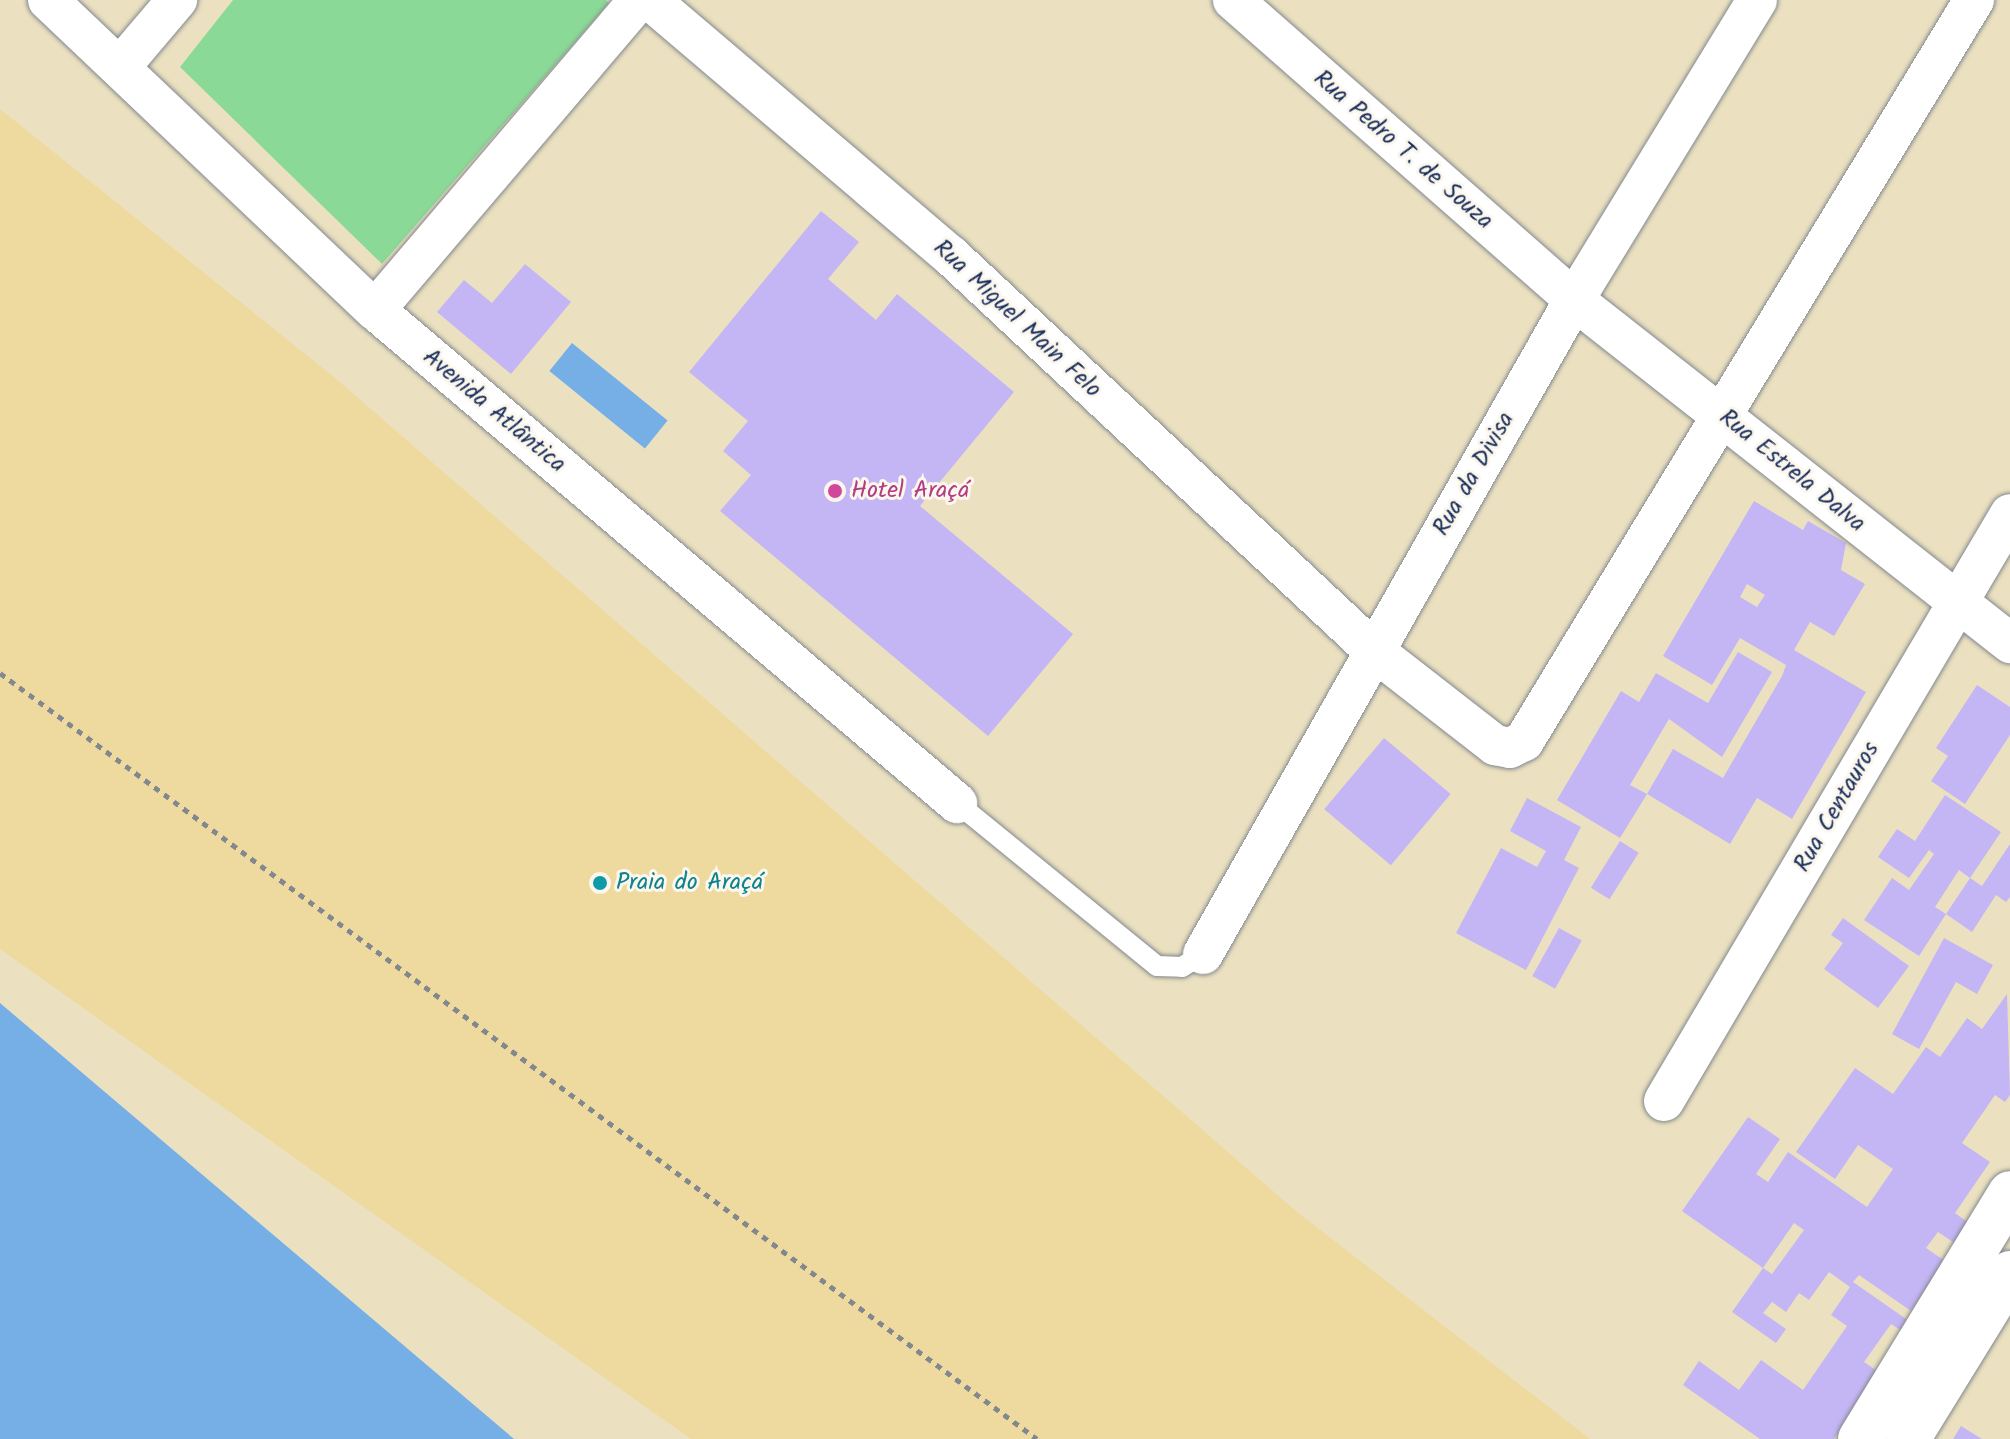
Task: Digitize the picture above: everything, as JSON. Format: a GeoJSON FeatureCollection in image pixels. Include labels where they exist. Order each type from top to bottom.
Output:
{"type":"FeatureCollection","features":[{"type":"Feature","properties":{"kind":"street"},"geometry":{"type":"LineString","coordinates":[[121,66],[177,0]]}},
{"type":"Feature","properties":{"kind":"street"},"geometry":{"type":"LineString","coordinates":[[375,310],[639,0]]}},
{"type":"Feature","properties":{"kind":"street","name":"Rua Miguel Main Felo"},"geometry":{"type":"LineString","coordinates":[[650,0],[951,256],[1373,650],[1495,745],[1524,741],[1721,414]]}},
{"type":"Feature","properties":{"kind":"street","name":"Rua Pedro T. de Souza"},"geometry":{"type":"LineString","coordinates":[[1233,0],[1574,300]]}},
{"type":"Feature","properties":{"kind":"street","name":"Rua da Divisa"},"geometry":{"type":"LineString","coordinates":[[1203,954],[1574,300],[1757,0]]}},
{"type":"Feature","properties":{"kind":"street"},"geometry":{"type":"LineString","coordinates":[[1721,414],[1974,0]]}},
{"type":"Feature","properties":{"kind":"street","name":"Avenida Atlântica"},"geometry":{"type":"LineString","coordinates":[[61,4],[121,66],[375,310],[957,803]]}},
{"type":"Feature","properties":{"kind":"street","name":"Rua Estrela Dalva"},"geometry":{"type":"LineString","coordinates":[[1574,300],[1956,604],[2010,643]]}},
{"type":"Feature","properties":{"kind":"street","name":"Rua Centauros"},"geometry":{"type":"LineString","coordinates":[[1664,1101],[2010,514]]}},
{"type":"Feature","properties":{"kind":"street"},"geometry":{"type":"LineString","coordinates":[[1908,1439],[1988,1283],[2010,1193]]}},
{"type":"Feature","properties":{"kind":"street"},"geometry":{"type":"LineString","coordinates":[[1860,1439],[1988,1283]]}},
{"type":"Feature","properties":{"kind":"lane"},"geometry":{"type":"LineString","coordinates":[[957,803],[1157,966],[1182,967],[1203,954]]}},
{"type":"Feature","properties":{"kind":"path"},"geometry":{"type":"LineString","coordinates":[[0,673],[1037,1439]]}},
{"type":"Feature","properties":{"kind":"green space"},"geometry":{"type":"Polygon","coordinates":[[[233,0],[606,0],[609,3],[382,264],[180,67],[233,0]]]}},
{"type":"Feature","properties":{"kind":"sand","name":"Praia do Araçá"},"geometry":{"type":"Polygon","coordinates":[[[0,109],[335,378],[1297,1212],[1590,1439],[691,1439],[0,949],[0,109]]]}},
{"type":"Feature","properties":{"kind":"water"},"geometry":{"type":"Polygon","coordinates":[[[572,343],[668,420],[645,448],[549,371],[572,343]]]}},
{"type":"Feature","properties":{"kind":"water"},"geometry":{"type":"Polygon","coordinates":[[[0,1003],[514,1439],[0,1439],[0,1003]]]}},
{"type":"Feature","properties":{"kind":"building","name":"Hotel Araçá"},"geometry":{"type":"Polygon","coordinates":[[[821,211],[859,242],[828,279],[876,320],[897,294],[1014,392],[920,506],[1073,634],[988,736],[720,511],[751,475],[723,451],[748,421],[689,372],[821,211]]]}},
{"type":"Feature","properties":{"kind":"building"},"geometry":{"type":"Polygon","coordinates":[[[525,264],[571,302],[511,374],[437,312],[464,280],[492,303],[525,264]]]}},
{"type":"Feature","properties":{"kind":"building"},"geometry":{"type":"Polygon","coordinates":[[[1754,501],[1803,530],[1808,521],[1846,543],[1841,570],[1865,584],[1834,636],[1810,622],[1794,650],[1866,692],[1792,819],[1757,798],[1730,844],[1647,794],[1673,749],[1723,778],[1786,665],[1740,638],[1712,685],[1663,656],[1754,501]],[[1747,584],[1740,597],[1757,607],[1765,595],[1747,584]]]}},
{"type":"Feature","properties":{"kind":"building"},"geometry":{"type":"Polygon","coordinates":[[[1738,652],[1772,672],[1722,757],[1669,719],[1630,785],[1647,794],[1620,838],[1557,800],[1621,691],[1639,702],[1656,673],[1708,703],[1738,652]]]}},
{"type":"Feature","properties":{"kind":"building"},"geometry":{"type":"Polygon","coordinates":[[[1977,685],[2010,707],[2010,735],[1965,804],[1931,781],[1948,756],[1936,748],[1977,685]]]}},
{"type":"Feature","properties":{"kind":"building"},"geometry":{"type":"Polygon","coordinates":[[[1384,738],[1451,794],[1391,865],[1324,809],[1384,738]]]}},
{"type":"Feature","properties":{"kind":"building"},"geometry":{"type":"Polygon","coordinates":[[[1945,795],[2001,832],[1970,878],[1959,870],[1935,907],[1946,914],[1919,956],[1864,920],[1892,878],[1909,890],[1934,854],[1929,850],[1909,878],[1878,857],[1897,829],[1915,841],[1945,795]]]}},
{"type":"Feature","properties":{"kind":"building"},"geometry":{"type":"Polygon","coordinates":[[[1527,798],[1581,827],[1564,860],[1579,868],[1526,970],[1456,933],[1501,848],[1537,867],[1546,851],[1510,831],[1527,798]]]}},
{"type":"Feature","properties":{"kind":"building"},"geometry":{"type":"Polygon","coordinates":[[[1620,841],[1639,853],[1610,899],[1591,888],[1620,841]]]}},
{"type":"Feature","properties":{"kind":"building"},"geometry":{"type":"Polygon","coordinates":[[[2010,844],[2010,897],[2006,902],[1996,895],[1972,932],[1946,914],[1970,878],[1982,886],[2010,844]]]}},
{"type":"Feature","properties":{"kind":"building"},"geometry":{"type":"Polygon","coordinates":[[[1843,918],[1909,966],[1878,1008],[1824,969],[1843,943],[1831,935],[1843,918]]]}},
{"type":"Feature","properties":{"kind":"building"},"geometry":{"type":"Polygon","coordinates":[[[1559,928],[1582,941],[1555,989],[1532,976],[1559,928]]]}},
{"type":"Feature","properties":{"kind":"building"},"geometry":{"type":"Polygon","coordinates":[[[1944,938],[1993,965],[1977,994],[1956,982],[1919,1049],[1892,1034],[1944,938]]]}},
{"type":"Feature","properties":{"kind":"building"},"geometry":{"type":"Polygon","coordinates":[[[2007,994],[2010,1095],[2005,1102],[1995,1095],[1962,1143],[1990,1162],[1955,1213],[1973,1226],[1959,1246],[1938,1232],[1926,1248],[1945,1261],[1911,1311],[1859,1275],[1853,1282],[1909,1321],[1902,1331],[1891,1324],[1864,1362],[1880,1373],[1834,1439],[1760,1439],[1683,1385],[1699,1361],[1739,1390],[1761,1360],[1803,1390],[1847,1326],[1831,1315],[1850,1287],[1829,1272],[1809,1300],[1799,1293],[1786,1312],[1772,1302],[1763,1313],[1786,1329],[1776,1343],[1732,1312],[1763,1268],[1682,1211],[1748,1117],[1780,1139],[1756,1174],[1768,1182],[1788,1152],[1867,1207],[1893,1169],[1858,1145],[1835,1179],[1796,1152],[1855,1068],[1893,1094],[1926,1047],[1940,1057],[1967,1018],[1982,1029],[2007,994]],[[1794,1223],[1763,1268],[1772,1274],[1804,1230],[1794,1223]]]}},
{"type":"Feature","properties":{"kind":"building"},"geometry":{"type":"Polygon","coordinates":[[[1961,1426],[1982,1439],[1953,1439],[1961,1426]]]}},
{"type":"Feature","properties":{"kind":"place","name":"Hotel Araçá"},"geometry":{"type":"Point","coordinates":[835,491]}},
{"type":"Feature","properties":{"kind":"place","name":"Praia do Araçá"},"geometry":{"type":"Point","coordinates":[600,883]}}]}
